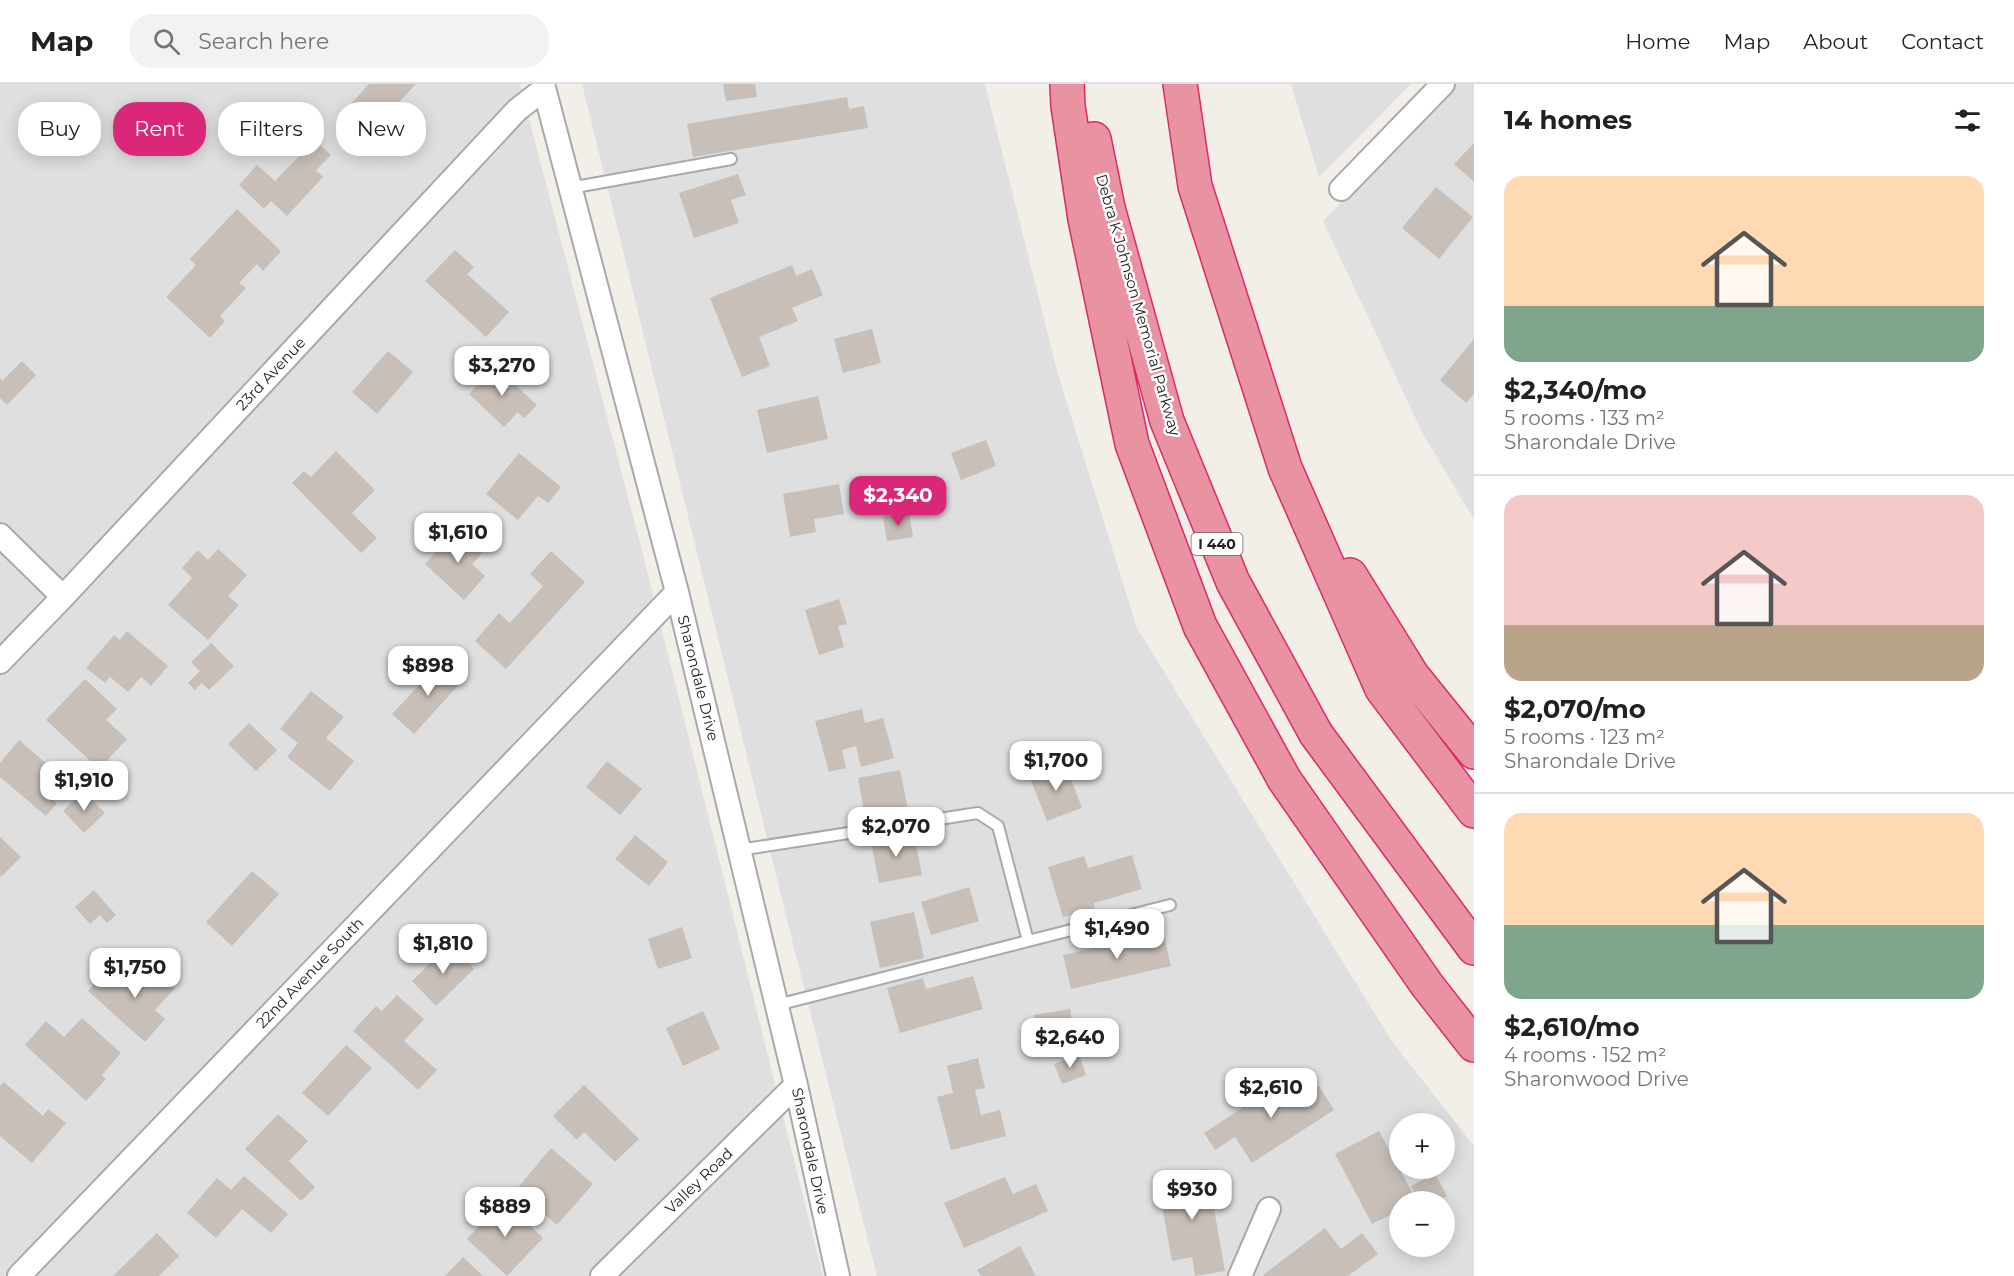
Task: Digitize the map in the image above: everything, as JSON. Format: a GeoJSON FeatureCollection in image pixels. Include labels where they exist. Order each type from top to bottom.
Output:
{"type":"FeatureCollection","features":[{"type":"Feature","properties":{"kind":"highway"},"geometry":{"type":"LineString","coordinates":[[1067,84],[1084,219],[1132,444],[1200,626],[1284,779],[1427,985],[1474,1045]]}},
{"type":"Feature","properties":{"kind":"highway","name":"Debra K Johnson Memorial Parkway"},"geometry":{"type":"LineString","coordinates":[[1082,84],[1108,208],[1167,421],[1233,582],[1316,734],[1474,948]]}},
{"type":"Feature","properties":{"kind":"highway"},"geometry":{"type":"LineString","coordinates":[[1180,84],[1195,186],[1285,468],[1382,689],[1474,811]]}},
{"type":"Feature","properties":{"kind":"highway"},"geometry":{"type":"LineString","coordinates":[[1285,468],[1412,675],[1474,752]]}},
{"type":"Feature","properties":{"kind":"highway"},"geometry":{"type":"LineString","coordinates":[[1427,985],[1474,1040]]}},
{"type":"Feature","properties":{"kind":"street"},"geometry":{"type":"LineString","coordinates":[[1341,189],[1443,84]]}},
{"type":"Feature","properties":{"kind":"street","name":"Sharondale Drive"},"geometry":{"type":"LineString","coordinates":[[543,87],[677,592],[796,1085],[838,1276]]}},
{"type":"Feature","properties":{"kind":"street","name":"23rd Avenue"},"geometry":{"type":"LineString","coordinates":[[0,662],[517,110],[543,87]]}},
{"type":"Feature","properties":{"kind":"street"},"geometry":{"type":"LineString","coordinates":[[0,535],[63,597]]}},
{"type":"Feature","properties":{"kind":"street","name":"22nd Avenue South"},"geometry":{"type":"LineString","coordinates":[[19,1276],[677,592]]}},
{"type":"Feature","properties":{"kind":"street","name":"Valley Road"},"geometry":{"type":"LineString","coordinates":[[602,1276],[796,1085]]}},
{"type":"Feature","properties":{"kind":"street"},"geometry":{"type":"LineString","coordinates":[[1240,1276],[1269,1209]]}},
{"type":"Feature","properties":{"kind":"lane"},"geometry":{"type":"LineString","coordinates":[[570,188],[731,159]]}},
{"type":"Feature","properties":{"kind":"lane"},"geometry":{"type":"LineString","coordinates":[[739,850],[978,813],[998,826],[1028,941]]}},
{"type":"Feature","properties":{"kind":"lane"},"geometry":{"type":"LineString","coordinates":[[777,1005],[1170,904]]}},
{"type":"Feature","properties":{"kind":"shaded area"},"geometry":{"type":"Polygon","coordinates":[[[0,84],[520,84],[640,543],[823,1276],[0,1276],[0,84]]]}},
{"type":"Feature","properties":{"kind":"shaded area"},"geometry":{"type":"Polygon","coordinates":[[[582,84],[985,84],[1057,371],[1137,628],[1391,1040],[1448,1113],[1389,1113],[1389,1179],[1455,1179],[1455,1122],[1474,1146],[1474,1276],[877,1276],[582,84]]]}},
{"type":"Feature","properties":{"kind":"shaded area"},"geometry":{"type":"Polygon","coordinates":[[[1291,84],[1411,84],[1319,177],[1291,84]]]}},
{"type":"Feature","properties":{"kind":"shaded area"},"geometry":{"type":"Polygon","coordinates":[[[1457,84],[1474,84],[1474,520],[1422,432],[1323,221],[1457,84]]]}},
{"type":"Feature","properties":{"kind":"building"},"geometry":{"type":"Polygon","coordinates":[[[369,84],[416,84],[399,102],[353,102],[369,84]]]}},
{"type":"Feature","properties":{"kind":"building"},"geometry":{"type":"Polygon","coordinates":[[[723,84],[755,84],[757,97],[726,101],[723,84]]]}},
{"type":"Feature","properties":{"kind":"building"},"geometry":{"type":"Polygon","coordinates":[[[847,97],[849,109],[864,106],[868,128],[693,157],[687,124],[847,97]]]}},
{"type":"Feature","properties":{"kind":"building"},"geometry":{"type":"Polygon","coordinates":[[[1474,143],[1474,182],[1454,164],[1474,143]]]}},
{"type":"Feature","properties":{"kind":"building"},"geometry":{"type":"Polygon","coordinates":[[[324,148],[331,155],[316,170],[323,177],[287,216],[271,201],[264,209],[239,185],[257,165],[275,181],[299,156],[324,156],[324,148]]]}},
{"type":"Feature","properties":{"kind":"building"},"geometry":{"type":"Polygon","coordinates":[[[738,174],[746,195],[731,200],[739,223],[694,238],[679,193],[738,174]]]}},
{"type":"Feature","properties":{"kind":"building"},"geometry":{"type":"Polygon","coordinates":[[[1436,187],[1473,217],[1439,259],[1402,228],[1436,187]]]}},
{"type":"Feature","properties":{"kind":"building"},"geometry":{"type":"Polygon","coordinates":[[[237,209],[281,251],[263,271],[257,264],[239,283],[246,288],[220,316],[225,321],[210,338],[166,297],[196,265],[190,259],[237,209]]]}},
{"type":"Feature","properties":{"kind":"building"},"geometry":{"type":"Polygon","coordinates":[[[455,250],[474,267],[467,274],[509,312],[486,337],[425,281],[455,250]]]}},
{"type":"Feature","properties":{"kind":"building"},"geometry":{"type":"Polygon","coordinates":[[[792,265],[796,276],[812,269],[823,295],[792,308],[798,321],[759,337],[770,366],[742,377],[710,298],[792,265]]]}},
{"type":"Feature","properties":{"kind":"building"},"geometry":{"type":"Polygon","coordinates":[[[872,329],[881,363],[843,373],[834,339],[872,329]]]}},
{"type":"Feature","properties":{"kind":"building"},"geometry":{"type":"Polygon","coordinates":[[[1474,339],[1474,394],[1466,403],[1440,380],[1474,339]]]}},
{"type":"Feature","properties":{"kind":"building"},"geometry":{"type":"Polygon","coordinates":[[[388,351],[413,372],[377,414],[352,392],[388,351]]]}},
{"type":"Feature","properties":{"kind":"building"},"geometry":{"type":"Polygon","coordinates":[[[22,361],[36,375],[7,405],[0,398],[0,378],[2,381],[22,361]]]}},
{"type":"Feature","properties":{"kind":"building"},"geometry":{"type":"Polygon","coordinates":[[[495,366],[537,405],[524,418],[518,412],[504,427],[469,394],[495,366]]]}},
{"type":"Feature","properties":{"kind":"building"},"geometry":{"type":"Polygon","coordinates":[[[818,396],[828,439],[767,453],[757,410],[818,396]]]}},
{"type":"Feature","properties":{"kind":"building"},"geometry":{"type":"Polygon","coordinates":[[[986,440],[996,466],[961,480],[951,453],[986,440]]]}},
{"type":"Feature","properties":{"kind":"building"},"geometry":{"type":"Polygon","coordinates":[[[336,451],[375,490],[352,513],[377,538],[361,553],[292,483],[304,471],[311,477],[336,451]]]}},
{"type":"Feature","properties":{"kind":"building"},"geometry":{"type":"Polygon","coordinates":[[[519,453],[561,487],[548,503],[538,496],[518,520],[486,494],[519,453]]]}},
{"type":"Feature","properties":{"kind":"building"},"geometry":{"type":"Polygon","coordinates":[[[839,484],[844,514],[814,519],[816,532],[790,537],[783,494],[839,484]]]}},
{"type":"Feature","properties":{"kind":"building"},"geometry":{"type":"Polygon","coordinates":[[[909,512],[913,537],[887,541],[883,517],[909,512]]]}},
{"type":"Feature","properties":{"kind":"building"},"geometry":{"type":"Polygon","coordinates":[[[458,529],[483,552],[472,564],[485,576],[464,600],[425,564],[458,529]]]}},
{"type":"Feature","properties":{"kind":"building"},"geometry":{"type":"Polygon","coordinates":[[[218,549],[247,575],[228,596],[239,605],[208,640],[168,605],[192,578],[182,568],[198,550],[208,560],[218,549]]]}},
{"type":"Feature","properties":{"kind":"building"},"geometry":{"type":"Polygon","coordinates":[[[551,551],[585,582],[506,669],[475,641],[499,613],[510,623],[543,586],[530,574],[551,551]]]}},
{"type":"Feature","properties":{"kind":"building"},"geometry":{"type":"Polygon","coordinates":[[[839,599],[847,624],[838,626],[844,647],[819,655],[805,610],[839,599]]]}},
{"type":"Feature","properties":{"kind":"building"},"geometry":{"type":"Polygon","coordinates":[[[127,631],[168,666],[151,686],[141,677],[128,692],[110,677],[105,683],[86,668],[114,635],[120,640],[127,631]]]}},
{"type":"Feature","properties":{"kind":"building"},"geometry":{"type":"Polygon","coordinates":[[[211,643],[234,666],[209,690],[202,683],[195,690],[188,683],[200,671],[191,662],[211,643]]]}},
{"type":"Feature","properties":{"kind":"building"},"geometry":{"type":"Polygon","coordinates":[[[442,661],[463,680],[414,734],[392,714],[442,661]]]}},
{"type":"Feature","properties":{"kind":"building"},"geometry":{"type":"Polygon","coordinates":[[[85,679],[117,709],[106,720],[127,739],[99,769],[46,720],[85,679]]]}},
{"type":"Feature","properties":{"kind":"building"},"geometry":{"type":"Polygon","coordinates":[[[311,691],[344,717],[326,738],[354,761],[330,791],[287,757],[298,743],[280,729],[311,691]]]}},
{"type":"Feature","properties":{"kind":"building"},"geometry":{"type":"Polygon","coordinates":[[[862,709],[865,723],[883,718],[894,758],[861,767],[856,746],[842,750],[846,768],[829,772],[815,721],[862,709]]]}},
{"type":"Feature","properties":{"kind":"building"},"geometry":{"type":"Polygon","coordinates":[[[249,723],[277,750],[256,771],[228,744],[249,723]]]}},
{"type":"Feature","properties":{"kind":"building"},"geometry":{"type":"Polygon","coordinates":[[[19,740],[56,772],[42,790],[57,803],[46,816],[0,777],[0,763],[19,740]]]}},
{"type":"Feature","properties":{"kind":"building"},"geometry":{"type":"Polygon","coordinates":[[[607,761],[642,789],[620,815],[586,787],[607,761]]]}},
{"type":"Feature","properties":{"kind":"building"},"geometry":{"type":"Polygon","coordinates":[[[1065,763],[1082,808],[1047,821],[1029,776],[1065,763]]]}},
{"type":"Feature","properties":{"kind":"building"},"geometry":{"type":"Polygon","coordinates":[[[900,770],[908,809],[865,817],[858,778],[900,770]]]}},
{"type":"Feature","properties":{"kind":"building"},"geometry":{"type":"Polygon","coordinates":[[[83,791],[105,813],[84,833],[63,811],[83,791]]]}},
{"type":"Feature","properties":{"kind":"building"},"geometry":{"type":"Polygon","coordinates":[[[914,834],[922,875],[879,883],[871,842],[914,834]]]}},
{"type":"Feature","properties":{"kind":"building"},"geometry":{"type":"Polygon","coordinates":[[[635,835],[668,862],[649,886],[615,859],[635,835]]]}},
{"type":"Feature","properties":{"kind":"building"},"geometry":{"type":"Polygon","coordinates":[[[0,837],[21,857],[2,876],[0,875],[0,837]]]}},
{"type":"Feature","properties":{"kind":"building"},"geometry":{"type":"Polygon","coordinates":[[[1132,855],[1142,889],[1094,903],[1095,908],[1063,917],[1048,867],[1084,856],[1088,868],[1132,855]]]}},
{"type":"Feature","properties":{"kind":"building"},"geometry":{"type":"Polygon","coordinates":[[[252,871],[279,894],[232,946],[206,922],[252,871]]]}},
{"type":"Feature","properties":{"kind":"building"},"geometry":{"type":"Polygon","coordinates":[[[969,887],[979,921],[931,935],[921,902],[969,887]]]}},
{"type":"Feature","properties":{"kind":"building"},"geometry":{"type":"Polygon","coordinates":[[[94,890],[116,915],[107,923],[100,915],[90,924],[75,907],[94,890]]]}},
{"type":"Feature","properties":{"kind":"building"},"geometry":{"type":"Polygon","coordinates":[[[914,912],[924,958],[880,968],[870,922],[914,912]]]}},
{"type":"Feature","properties":{"kind":"building"},"geometry":{"type":"Polygon","coordinates":[[[682,927],[692,958],[658,969],[648,939],[682,927]]]}},
{"type":"Feature","properties":{"kind":"building"},"geometry":{"type":"Polygon","coordinates":[[[1163,932],[1171,966],[1071,989],[1063,955],[1163,932]]]}},
{"type":"Feature","properties":{"kind":"building"},"geometry":{"type":"Polygon","coordinates":[[[450,944],[474,969],[436,1006],[412,981],[450,944]]]}},
{"type":"Feature","properties":{"kind":"building"},"geometry":{"type":"Polygon","coordinates":[[[147,962],[175,988],[155,1010],[165,1019],[145,1042],[88,991],[109,968],[127,984],[147,962]]]}},
{"type":"Feature","properties":{"kind":"building"},"geometry":{"type":"Polygon","coordinates":[[[973,976],[983,1009],[900,1033],[887,988],[923,978],[926,989],[973,976]]]}},
{"type":"Feature","properties":{"kind":"building"},"geometry":{"type":"Polygon","coordinates":[[[397,995],[424,1019],[404,1041],[437,1070],[418,1090],[353,1031],[376,1006],[382,1011],[397,995]]]}},
{"type":"Feature","properties":{"kind":"building"},"geometry":{"type":"Polygon","coordinates":[[[1070,1009],[1074,1035],[1038,1041],[1034,1015],[1070,1009]]]}},
{"type":"Feature","properties":{"kind":"building"},"geometry":{"type":"Polygon","coordinates":[[[703,1011],[720,1049],[683,1066],[666,1028],[703,1011]]]}},
{"type":"Feature","properties":{"kind":"building"},"geometry":{"type":"Polygon","coordinates":[[[82,1018],[121,1053],[102,1075],[106,1079],[86,1101],[25,1045],[46,1021],[64,1037],[82,1018]]]}},
{"type":"Feature","properties":{"kind":"building"},"geometry":{"type":"Polygon","coordinates":[[[346,1045],[372,1068],[328,1116],[302,1093],[346,1045]]]}},
{"type":"Feature","properties":{"kind":"building"},"geometry":{"type":"Polygon","coordinates":[[[1079,1055],[1086,1075],[1062,1084],[1054,1064],[1079,1055]]]}},
{"type":"Feature","properties":{"kind":"building"},"geometry":{"type":"Polygon","coordinates":[[[978,1058],[985,1088],[975,1090],[981,1115],[1000,1110],[1006,1136],[951,1150],[937,1097],[953,1093],[947,1066],[978,1058]]]}},
{"type":"Feature","properties":{"kind":"building"},"geometry":{"type":"Polygon","coordinates":[[[1291,1076],[1304,1096],[1319,1086],[1334,1110],[1252,1163],[1235,1137],[1215,1150],[1204,1133],[1291,1076]]]}},
{"type":"Feature","properties":{"kind":"building"},"geometry":{"type":"Polygon","coordinates":[[[4,1082],[43,1116],[48,1109],[66,1123],[32,1163],[0,1136],[0,1086],[4,1082]]]}},
{"type":"Feature","properties":{"kind":"building"},"geometry":{"type":"Polygon","coordinates":[[[584,1085],[639,1139],[615,1162],[584,1132],[577,1140],[553,1116],[584,1085]]]}},
{"type":"Feature","properties":{"kind":"building"},"geometry":{"type":"Polygon","coordinates":[[[278,1114],[308,1141],[289,1161],[315,1187],[301,1201],[245,1149],[278,1114]]]}},
{"type":"Feature","properties":{"kind":"building"},"geometry":{"type":"Polygon","coordinates":[[[1379,1131],[1389,1149],[1389,1179],[1405,1179],[1412,1191],[1389,1191],[1389,1216],[1372,1224],[1335,1154],[1379,1131]]]}},
{"type":"Feature","properties":{"kind":"building"},"geometry":{"type":"Polygon","coordinates":[[[551,1148],[593,1184],[557,1225],[516,1190],[551,1148]]]}},
{"type":"Feature","properties":{"kind":"building"},"geometry":{"type":"Polygon","coordinates":[[[1207,1169],[1225,1271],[1195,1276],[1192,1257],[1172,1261],[1157,1178],[1207,1169]]]}},
{"type":"Feature","properties":{"kind":"building"},"geometry":{"type":"Polygon","coordinates":[[[244,1176],[288,1214],[271,1233],[242,1209],[216,1238],[187,1213],[217,1178],[231,1190],[244,1176]]]}},
{"type":"Feature","properties":{"kind":"building"},"geometry":{"type":"Polygon","coordinates":[[[1005,1177],[1013,1194],[1036,1184],[1048,1211],[964,1248],[944,1203],[1005,1177]]]}},
{"type":"Feature","properties":{"kind":"building"},"geometry":{"type":"Polygon","coordinates":[[[1424,1179],[1438,1179],[1444,1191],[1414,1191],[1411,1186],[1424,1179]]]}},
{"type":"Feature","properties":{"kind":"building"},"geometry":{"type":"Polygon","coordinates":[[[504,1200],[543,1238],[507,1276],[467,1239],[504,1200]]]}},
{"type":"Feature","properties":{"kind":"building"},"geometry":{"type":"Polygon","coordinates":[[[1325,1228],[1341,1249],[1362,1233],[1378,1254],[1348,1276],[1263,1275],[1325,1228]]]}},
{"type":"Feature","properties":{"kind":"building"},"geometry":{"type":"Polygon","coordinates":[[[157,1233],[179,1256],[159,1276],[113,1276],[157,1233]]]}},
{"type":"Feature","properties":{"kind":"building"},"geometry":{"type":"Polygon","coordinates":[[[1020,1246],[1036,1276],[981,1276],[977,1270],[1020,1246]]]}},
{"type":"Feature","properties":{"kind":"building"},"geometry":{"type":"Polygon","coordinates":[[[463,1257],[483,1276],[445,1276],[463,1257]]]}}]}
